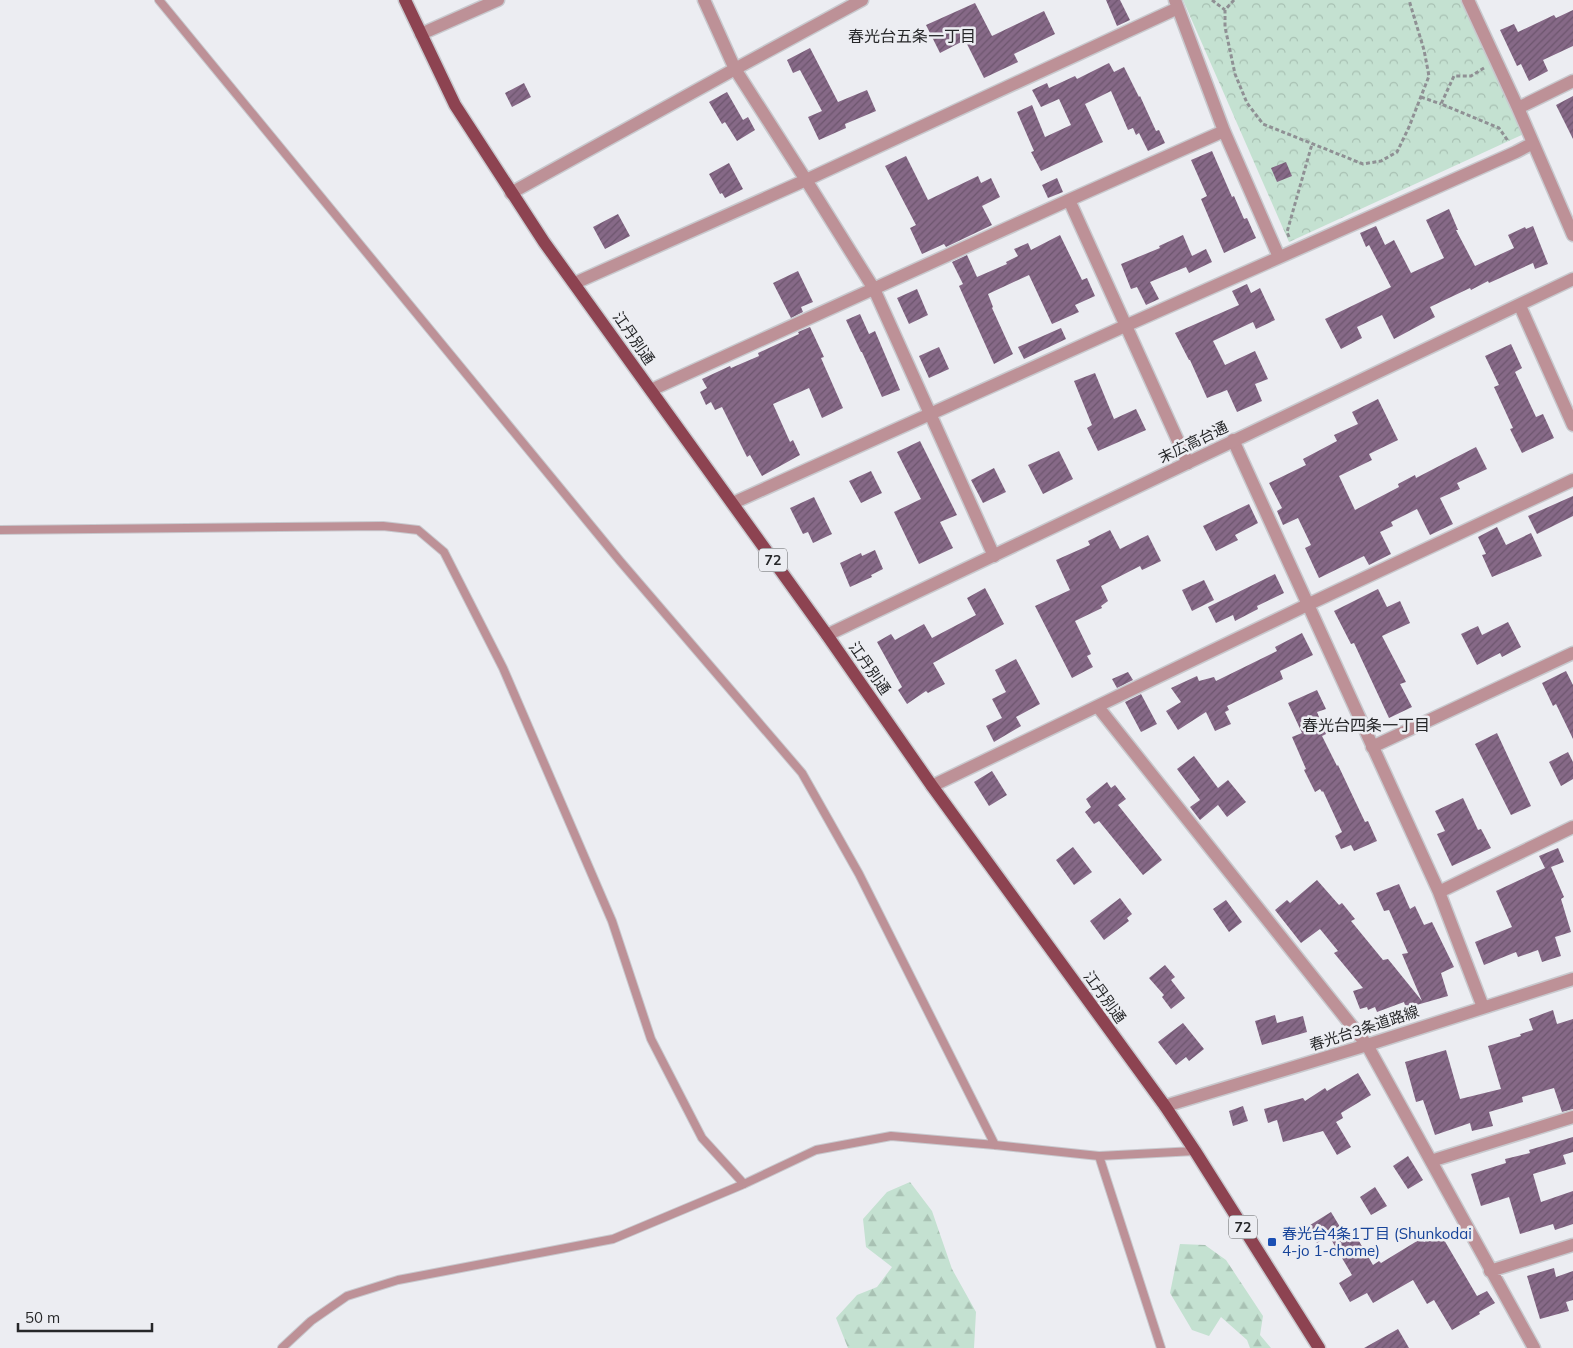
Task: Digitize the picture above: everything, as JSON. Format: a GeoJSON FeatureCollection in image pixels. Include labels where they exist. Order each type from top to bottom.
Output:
{"type":"FeatureCollection","features":[{"type":"Feature","properties":{"kind":"main road","name":"江丹別通"},"geometry":{"type":"LineString","coordinates":[[406,0],[455,105],[511,194],[827,635],[932,786],[1165,1106],[1195,1150],[1319,1348]]}},
{"type":"Feature","properties":{"kind":"street"},"geometry":{"type":"LineString","coordinates":[[421,34],[498,0]]}},
{"type":"Feature","properties":{"kind":"street"},"geometry":{"type":"LineString","coordinates":[[704,0],[735,68],[874,289],[994,556]]}},
{"type":"Feature","properties":{"kind":"street"},"geometry":{"type":"LineString","coordinates":[[511,194],[735,68],[862,0]]}},
{"type":"Feature","properties":{"kind":"street"},"geometry":{"type":"LineString","coordinates":[[1468,0],[1518,108],[1573,235]]}},
{"type":"Feature","properties":{"kind":"street"},"geometry":{"type":"LineString","coordinates":[[575,283],[806,180],[1176,4],[1224,132],[1279,257]]}},
{"type":"Feature","properties":{"kind":"street"},"geometry":{"type":"LineString","coordinates":[[1518,108],[1573,81]]}},
{"type":"Feature","properties":{"kind":"street"},"geometry":{"type":"LineString","coordinates":[[651,390],[1069,200],[1224,132]]}},
{"type":"Feature","properties":{"kind":"street"},"geometry":{"type":"LineString","coordinates":[[733,503],[1533,143]]}},
{"type":"Feature","properties":{"kind":"street"},"geometry":{"type":"LineString","coordinates":[[1069,200],[1188,463]]}},
{"type":"Feature","properties":{"kind":"street","name":"末広高台通"},"geometry":{"type":"LineString","coordinates":[[827,635],[1233,440],[1520,306],[1573,279]]}},
{"type":"Feature","properties":{"kind":"street"},"geometry":{"type":"LineString","coordinates":[[1520,306],[1573,425]]}},
{"type":"Feature","properties":{"kind":"street"},"geometry":{"type":"LineString","coordinates":[[1233,440],[1439,892],[1483,1007]]}},
{"type":"Feature","properties":{"kind":"street"},"geometry":{"type":"LineString","coordinates":[[932,786],[1307,604],[1573,480]]}},
{"type":"Feature","properties":{"kind":"street"},"geometry":{"type":"LineString","coordinates":[[1372,747],[1573,653]]}},
{"type":"Feature","properties":{"kind":"street"},"geometry":{"type":"LineString","coordinates":[[1098,707],[1366,1045],[1534,1348]]}},
{"type":"Feature","properties":{"kind":"street"},"geometry":{"type":"LineString","coordinates":[[1439,892],[1573,827]]}},
{"type":"Feature","properties":{"kind":"street","name":"春光台3条道路線"},"geometry":{"type":"LineString","coordinates":[[1165,1106],[1366,1045],[1573,978]]}},
{"type":"Feature","properties":{"kind":"street"},"geometry":{"type":"LineString","coordinates":[[1431,1161],[1573,1117]]}},
{"type":"Feature","properties":{"kind":"street"},"geometry":{"type":"LineString","coordinates":[[1490,1271],[1573,1245]]}},
{"type":"Feature","properties":{"kind":"lane"},"geometry":{"type":"LineString","coordinates":[[159,0],[620,561],[802,773],[859,874],[995,1145]]}},
{"type":"Feature","properties":{"kind":"lane"},"geometry":{"type":"LineString","coordinates":[[0,530],[384,526],[418,530],[444,552],[503,668],[612,921],[651,1039],[702,1138],[744,1184]]}},
{"type":"Feature","properties":{"kind":"lane"},"geometry":{"type":"LineString","coordinates":[[282,1348],[311,1321],[347,1296],[398,1280],[613,1239],[744,1184],[816,1150],[891,1136],[1099,1156],[1195,1150]]}},
{"type":"Feature","properties":{"kind":"lane"},"geometry":{"type":"LineString","coordinates":[[1099,1156],[1161,1348]]}},
{"type":"Feature","properties":{"kind":"path"},"geometry":{"type":"LineString","coordinates":[[1212,0],[1225,10]]}},
{"type":"Feature","properties":{"kind":"path"},"geometry":{"type":"LineString","coordinates":[[1234,0],[1225,10],[1225,27],[1235,74],[1247,103],[1263,124],[1363,164],[1382,161],[1397,152],[1429,76],[1424,50],[1409,0]]}},
{"type":"Feature","properties":{"kind":"path"},"geometry":{"type":"LineString","coordinates":[[1441,104],[1454,76],[1471,76],[1496,63]]}},
{"type":"Feature","properties":{"kind":"path"},"geometry":{"type":"LineString","coordinates":[[1421,97],[1499,128],[1516,152]]}},
{"type":"Feature","properties":{"kind":"path"},"geometry":{"type":"LineString","coordinates":[[1294,252],[1287,232],[1312,144]]}},
{"type":"Feature","properties":{"kind":"green space"},"geometry":{"type":"Polygon","coordinates":[[[1183,0],[1467,0],[1526,133],[1289,242],[1183,0]]]}},
{"type":"Feature","properties":{"kind":"green space"},"geometry":{"type":"Polygon","coordinates":[[[910,1182],[932,1211],[952,1269],[976,1312],[974,1348],[848,1348],[836,1318],[857,1295],[877,1287],[892,1267],[866,1247],[863,1219],[887,1192],[910,1182]]]}},
{"type":"Feature","properties":{"kind":"green space"},"geometry":{"type":"Polygon","coordinates":[[[1180,1244],[1205,1245],[1226,1260],[1263,1316],[1260,1335],[1271,1348],[1250,1348],[1247,1340],[1221,1317],[1209,1336],[1192,1330],[1170,1293],[1180,1244]]]}},
{"type":"Feature","properties":{"kind":"building"},"geometry":{"type":"Polygon","coordinates":[[[1106,0],[1120,0],[1130,20],[1117,26],[1106,0]]]}},
{"type":"Feature","properties":{"kind":"building"},"geometry":{"type":"Polygon","coordinates":[[[975,3],[992,36],[1044,11],[1055,34],[1014,54],[1018,62],[984,78],[965,40],[940,53],[926,25],[975,3]]]}},
{"type":"Feature","properties":{"kind":"building"},"geometry":{"type":"Polygon","coordinates":[[[1573,10],[1573,46],[1543,60],[1548,71],[1529,81],[1521,64],[1517,66],[1500,30],[1514,24],[1518,32],[1554,15],[1556,18],[1573,10]]]}},
{"type":"Feature","properties":{"kind":"building"},"geometry":{"type":"Polygon","coordinates":[[[810,48],[838,102],[867,90],[876,111],[845,124],[846,128],[819,140],[808,117],[822,111],[800,70],[793,73],[787,60],[810,48]]]}},
{"type":"Feature","properties":{"kind":"building"},"geometry":{"type":"Polygon","coordinates":[[[1109,63],[1114,72],[1124,67],[1156,131],[1159,130],[1165,143],[1148,151],[1139,133],[1136,135],[1133,128],[1128,130],[1111,91],[1085,104],[1103,142],[1041,171],[1031,152],[1034,151],[1017,112],[1032,105],[1045,137],[1071,125],[1059,99],[1041,107],[1032,90],[1047,83],[1049,88],[1075,76],[1077,79],[1109,63]]]}},
{"type":"Feature","properties":{"kind":"building"},"geometry":{"type":"Polygon","coordinates":[[[524,83],[531,97],[512,107],[505,93],[524,83]]]}},
{"type":"Feature","properties":{"kind":"building"},"geometry":{"type":"Polygon","coordinates":[[[727,92],[743,120],[748,117],[755,130],[737,141],[725,122],[722,124],[709,102],[727,92]]]}},
{"type":"Feature","properties":{"kind":"building"},"geometry":{"type":"Polygon","coordinates":[[[1573,96],[1573,139],[1556,105],[1573,96]]]}},
{"type":"Feature","properties":{"kind":"building"},"geometry":{"type":"Polygon","coordinates":[[[1212,151],[1232,197],[1234,196],[1244,219],[1247,218],[1256,238],[1224,253],[1201,199],[1207,196],[1191,160],[1212,151]]]}},
{"type":"Feature","properties":{"kind":"building"},"geometry":{"type":"Polygon","coordinates":[[[906,156],[928,200],[978,176],[981,183],[991,178],[1000,197],[982,206],[992,225],[946,247],[944,244],[922,254],[910,228],[916,225],[885,166],[906,156]]]}},
{"type":"Feature","properties":{"kind":"building"},"geometry":{"type":"Polygon","coordinates":[[[1286,162],[1292,176],[1277,182],[1271,168],[1286,162]]]}},
{"type":"Feature","properties":{"kind":"building"},"geometry":{"type":"Polygon","coordinates":[[[729,163],[743,189],[725,198],[722,193],[720,194],[709,174],[729,163]]]}},
{"type":"Feature","properties":{"kind":"building"},"geometry":{"type":"Polygon","coordinates":[[[1057,178],[1063,192],[1048,198],[1042,185],[1057,178]]]}},
{"type":"Feature","properties":{"kind":"building"},"geometry":{"type":"Polygon","coordinates":[[[1449,209],[1458,230],[1456,230],[1475,266],[1514,248],[1508,235],[1525,227],[1526,229],[1533,226],[1548,264],[1535,269],[1533,263],[1489,283],[1488,281],[1471,290],[1470,288],[1430,307],[1435,317],[1394,339],[1382,315],[1357,327],[1362,338],[1341,349],[1325,319],[1391,287],[1369,245],[1366,247],[1360,233],[1376,226],[1385,245],[1394,240],[1411,273],[1444,258],[1426,220],[1449,209]]]}},
{"type":"Feature","properties":{"kind":"building"},"geometry":{"type":"Polygon","coordinates":[[[618,214],[630,236],[605,249],[593,227],[618,214]]]}},
{"type":"Feature","properties":{"kind":"building"},"geometry":{"type":"Polygon","coordinates":[[[1060,235],[1082,280],[1087,278],[1095,296],[1075,305],[1079,312],[1052,324],[1029,275],[988,294],[992,308],[1013,354],[994,364],[959,286],[963,284],[952,262],[967,255],[977,277],[1007,264],[1006,262],[1018,256],[1014,249],[1028,243],[1031,250],[1060,235]]]}},
{"type":"Feature","properties":{"kind":"building"},"geometry":{"type":"Polygon","coordinates":[[[1183,235],[1192,256],[1206,249],[1212,262],[1189,273],[1186,267],[1150,282],[1159,299],[1146,305],[1137,287],[1131,289],[1121,264],[1160,248],[1159,246],[1183,235]]]}},
{"type":"Feature","properties":{"kind":"building"},"geometry":{"type":"Polygon","coordinates":[[[798,271],[813,302],[801,307],[803,312],[791,318],[773,283],[798,271]]]}},
{"type":"Feature","properties":{"kind":"building"},"geometry":{"type":"Polygon","coordinates":[[[1247,284],[1251,293],[1260,288],[1275,320],[1256,329],[1253,322],[1213,341],[1225,365],[1255,351],[1268,379],[1255,384],[1262,401],[1237,412],[1227,390],[1207,398],[1190,360],[1175,333],[1239,305],[1232,291],[1247,284]]]}},
{"type":"Feature","properties":{"kind":"building"},"geometry":{"type":"Polygon","coordinates":[[[917,289],[928,315],[909,324],[897,298],[917,289]]]}},
{"type":"Feature","properties":{"kind":"building"},"geometry":{"type":"Polygon","coordinates":[[[860,314],[869,334],[875,331],[900,390],[882,397],[846,320],[860,314]]]}},
{"type":"Feature","properties":{"kind":"building"},"geometry":{"type":"Polygon","coordinates":[[[810,327],[824,357],[821,358],[843,408],[822,418],[809,388],[773,404],[790,442],[793,440],[800,455],[762,476],[750,455],[747,457],[722,407],[715,410],[711,402],[706,405],[700,392],[707,388],[702,379],[730,366],[731,368],[759,356],[758,353],[810,327]]]}},
{"type":"Feature","properties":{"kind":"building"},"geometry":{"type":"Polygon","coordinates":[[[1061,328],[1066,339],[1024,359],[1018,347],[1061,328]]]}},
{"type":"Feature","properties":{"kind":"building"},"geometry":{"type":"Polygon","coordinates":[[[1511,344],[1522,368],[1515,372],[1536,417],[1543,414],[1554,438],[1522,453],[1510,429],[1513,428],[1494,387],[1499,385],[1485,356],[1511,344]]]}},
{"type":"Feature","properties":{"kind":"building"},"geometry":{"type":"Polygon","coordinates":[[[939,347],[949,369],[929,378],[919,356],[939,347]]]}},
{"type":"Feature","properties":{"kind":"building"},"geometry":{"type":"Polygon","coordinates":[[[1095,373],[1114,419],[1136,409],[1146,430],[1098,451],[1087,428],[1092,425],[1074,381],[1095,373]]]}},
{"type":"Feature","properties":{"kind":"building"},"geometry":{"type":"Polygon","coordinates":[[[1378,399],[1398,440],[1369,454],[1372,460],[1339,476],[1355,510],[1399,487],[1398,484],[1415,475],[1416,478],[1476,447],[1487,469],[1457,483],[1460,489],[1440,498],[1453,524],[1430,535],[1417,509],[1391,522],[1393,526],[1380,532],[1391,554],[1369,565],[1364,556],[1319,578],[1305,548],[1311,545],[1298,518],[1283,525],[1277,511],[1282,508],[1269,483],[1306,465],[1303,459],[1337,441],[1334,435],[1358,424],[1352,412],[1378,399]]]}},
{"type":"Feature","properties":{"kind":"building"},"geometry":{"type":"Polygon","coordinates":[[[920,441],[957,515],[940,522],[953,548],[919,564],[894,512],[921,499],[897,452],[920,441]]]}},
{"type":"Feature","properties":{"kind":"building"},"geometry":{"type":"Polygon","coordinates":[[[1059,451],[1073,479],[1043,494],[1028,465],[1059,451]]]}},
{"type":"Feature","properties":{"kind":"building"},"geometry":{"type":"Polygon","coordinates":[[[994,468],[1006,492],[983,503],[971,480],[994,468]]]}},
{"type":"Feature","properties":{"kind":"building"},"geometry":{"type":"Polygon","coordinates":[[[871,471],[882,493],[861,503],[849,481],[871,471]]]}},
{"type":"Feature","properties":{"kind":"building"},"geometry":{"type":"Polygon","coordinates":[[[1573,496],[1573,516],[1537,534],[1528,516],[1573,496]]]}},
{"type":"Feature","properties":{"kind":"building"},"geometry":{"type":"Polygon","coordinates":[[[814,497],[832,534],[813,543],[808,532],[803,534],[790,508],[814,497]]]}},
{"type":"Feature","properties":{"kind":"building"},"geometry":{"type":"Polygon","coordinates":[[[1249,504],[1258,523],[1235,535],[1238,540],[1216,551],[1203,526],[1249,504]]]}},
{"type":"Feature","properties":{"kind":"building"},"geometry":{"type":"Polygon","coordinates":[[[1497,527],[1506,545],[1531,533],[1542,556],[1492,577],[1482,555],[1486,554],[1478,537],[1497,527]]]}},
{"type":"Feature","properties":{"kind":"building"},"geometry":{"type":"Polygon","coordinates":[[[1110,530],[1120,549],[1148,535],[1161,561],[1142,570],[1140,566],[1101,586],[1108,601],[1101,606],[1102,608],[1075,621],[1091,654],[1087,656],[1093,667],[1072,678],[1035,606],[1070,590],[1056,560],[1090,545],[1088,541],[1110,530]]]}},
{"type":"Feature","properties":{"kind":"building"},"geometry":{"type":"Polygon","coordinates":[[[875,550],[883,569],[871,575],[872,577],[850,587],[840,563],[861,553],[862,556],[875,550]]]}},
{"type":"Feature","properties":{"kind":"building"},"geometry":{"type":"Polygon","coordinates":[[[1275,574],[1284,593],[1257,606],[1258,609],[1235,621],[1233,615],[1216,623],[1208,607],[1275,574]]]}},
{"type":"Feature","properties":{"kind":"building"},"geometry":{"type":"Polygon","coordinates":[[[1204,580],[1214,600],[1192,611],[1182,590],[1204,580]]]}},
{"type":"Feature","properties":{"kind":"building"},"geometry":{"type":"Polygon","coordinates":[[[985,588],[1004,624],[933,663],[945,684],[928,693],[926,691],[907,704],[898,690],[902,687],[877,642],[891,634],[895,640],[924,624],[932,638],[976,615],[967,598],[985,588]]]}},
{"type":"Feature","properties":{"kind":"building"},"geometry":{"type":"Polygon","coordinates":[[[1378,589],[1387,607],[1400,601],[1410,623],[1382,636],[1406,682],[1400,684],[1412,707],[1389,718],[1354,643],[1351,644],[1334,611],[1378,589]]]}},
{"type":"Feature","properties":{"kind":"building"},"geometry":{"type":"Polygon","coordinates":[[[1508,622],[1521,647],[1502,657],[1500,653],[1477,665],[1461,634],[1478,626],[1482,635],[1508,622]]]}},
{"type":"Feature","properties":{"kind":"building"},"geometry":{"type":"Polygon","coordinates":[[[1302,633],[1313,655],[1280,671],[1283,679],[1227,706],[1229,710],[1225,712],[1231,724],[1215,731],[1206,712],[1178,730],[1166,711],[1181,702],[1171,688],[1197,676],[1199,681],[1214,677],[1216,681],[1277,651],[1275,647],[1302,633]]]}},
{"type":"Feature","properties":{"kind":"building"},"geometry":{"type":"Polygon","coordinates":[[[1016,659],[1040,704],[1016,717],[1021,726],[994,742],[986,726],[1002,718],[992,699],[1006,692],[995,670],[1016,659]]]}},
{"type":"Feature","properties":{"kind":"building"},"geometry":{"type":"Polygon","coordinates":[[[1566,671],[1573,685],[1573,739],[1556,704],[1553,706],[1542,683],[1566,671]]]}},
{"type":"Feature","properties":{"kind":"building"},"geometry":{"type":"Polygon","coordinates":[[[1128,672],[1133,680],[1117,688],[1112,679],[1128,672]]]}},
{"type":"Feature","properties":{"kind":"building"},"geometry":{"type":"Polygon","coordinates":[[[1317,690],[1326,709],[1317,712],[1326,734],[1322,736],[1365,822],[1368,821],[1377,841],[1354,851],[1351,845],[1341,849],[1335,836],[1342,832],[1323,791],[1320,789],[1315,792],[1304,770],[1306,769],[1292,737],[1302,733],[1288,703],[1317,690]]]}},
{"type":"Feature","properties":{"kind":"building"},"geometry":{"type":"Polygon","coordinates":[[[1141,694],[1157,724],[1141,732],[1125,702],[1141,694]]]}},
{"type":"Feature","properties":{"kind":"building"},"geometry":{"type":"Polygon","coordinates":[[[1497,733],[1531,806],[1511,815],[1475,744],[1497,733]]]}},
{"type":"Feature","properties":{"kind":"building"},"geometry":{"type":"Polygon","coordinates":[[[1568,752],[1573,762],[1573,779],[1561,786],[1549,762],[1568,752]]]}},
{"type":"Feature","properties":{"kind":"building"},"geometry":{"type":"Polygon","coordinates":[[[1194,756],[1218,788],[1228,780],[1246,802],[1227,817],[1218,805],[1200,820],[1190,807],[1200,800],[1177,769],[1194,756]]]}},
{"type":"Feature","properties":{"kind":"building"},"geometry":{"type":"Polygon","coordinates":[[[992,771],[1007,795],[989,806],[974,782],[992,771]]]}},
{"type":"Feature","properties":{"kind":"building"},"geometry":{"type":"Polygon","coordinates":[[[1107,782],[1111,788],[1115,785],[1126,799],[1118,805],[1162,860],[1143,875],[1099,821],[1094,824],[1085,812],[1091,807],[1086,799],[1107,782]]]}},
{"type":"Feature","properties":{"kind":"building"},"geometry":{"type":"Polygon","coordinates":[[[1463,798],[1478,830],[1481,829],[1491,848],[1452,866],[1437,834],[1445,831],[1435,811],[1463,798]]]}},
{"type":"Feature","properties":{"kind":"building"},"geometry":{"type":"Polygon","coordinates":[[[1073,847],[1092,872],[1074,885],[1056,860],[1073,847]]]}},
{"type":"Feature","properties":{"kind":"building"},"geometry":{"type":"Polygon","coordinates":[[[1558,848],[1564,862],[1551,867],[1564,897],[1561,899],[1571,932],[1555,937],[1561,956],[1542,962],[1538,950],[1518,957],[1516,952],[1484,965],[1475,942],[1512,927],[1496,891],[1545,868],[1539,856],[1558,848]]]}},
{"type":"Feature","properties":{"kind":"building"},"geometry":{"type":"Polygon","coordinates":[[[1317,880],[1339,905],[1342,903],[1355,919],[1351,921],[1383,960],[1388,959],[1422,1001],[1402,954],[1408,953],[1389,910],[1384,911],[1376,893],[1399,884],[1410,909],[1415,906],[1424,925],[1432,922],[1454,967],[1441,973],[1448,996],[1406,1008],[1404,1002],[1377,1012],[1375,1007],[1368,1010],[1367,1007],[1360,1009],[1353,991],[1363,988],[1334,953],[1338,951],[1320,929],[1301,943],[1275,910],[1287,900],[1290,903],[1317,880]]]}},
{"type":"Feature","properties":{"kind":"building"},"geometry":{"type":"Polygon","coordinates":[[[1120,898],[1132,914],[1127,918],[1129,921],[1104,940],[1090,921],[1120,898]]]}},
{"type":"Feature","properties":{"kind":"building"},"geometry":{"type":"Polygon","coordinates":[[[1226,900],[1242,922],[1229,932],[1213,909],[1226,900]]]}},
{"type":"Feature","properties":{"kind":"building"},"geometry":{"type":"Polygon","coordinates":[[[1165,965],[1175,977],[1171,980],[1185,998],[1171,1009],[1162,997],[1164,995],[1149,978],[1165,965]]]}},
{"type":"Feature","properties":{"kind":"building"},"geometry":{"type":"Polygon","coordinates":[[[1553,1010],[1557,1024],[1573,1019],[1573,1109],[1562,1112],[1554,1088],[1522,1097],[1523,1102],[1489,1112],[1493,1126],[1472,1131],[1470,1123],[1435,1135],[1423,1100],[1416,1102],[1405,1062],[1446,1050],[1460,1099],[1501,1089],[1488,1046],[1521,1036],[1520,1034],[1533,1030],[1529,1019],[1553,1010]]]}},
{"type":"Feature","properties":{"kind":"building"},"geometry":{"type":"Polygon","coordinates":[[[1275,1015],[1277,1023],[1303,1016],[1307,1032],[1262,1045],[1255,1021],[1275,1015]]]}},
{"type":"Feature","properties":{"kind":"building"},"geometry":{"type":"Polygon","coordinates":[[[1183,1023],[1204,1049],[1189,1061],[1186,1057],[1176,1065],[1158,1042],[1183,1023]]]}},
{"type":"Feature","properties":{"kind":"building"},"geometry":{"type":"Polygon","coordinates":[[[1358,1073],[1371,1095],[1341,1113],[1343,1118],[1336,1122],[1351,1147],[1337,1155],[1323,1131],[1283,1142],[1277,1120],[1268,1123],[1264,1109],[1303,1098],[1305,1101],[1325,1088],[1327,1091],[1358,1073]]]}},
{"type":"Feature","properties":{"kind":"building"},"geometry":{"type":"Polygon","coordinates":[[[1243,1106],[1248,1121],[1233,1126],[1229,1111],[1243,1106]]]}},
{"type":"Feature","properties":{"kind":"building"},"geometry":{"type":"Polygon","coordinates":[[[1573,1137],[1573,1152],[1563,1155],[1566,1164],[1533,1174],[1541,1202],[1573,1191],[1573,1224],[1555,1230],[1553,1224],[1520,1234],[1509,1197],[1481,1206],[1471,1174],[1506,1163],[1505,1159],[1530,1153],[1529,1150],[1573,1137]]]}},
{"type":"Feature","properties":{"kind":"building"},"geometry":{"type":"Polygon","coordinates":[[[1408,1156],[1423,1180],[1408,1189],[1393,1166],[1408,1156]]]}},
{"type":"Feature","properties":{"kind":"building"},"geometry":{"type":"Polygon","coordinates":[[[1375,1187],[1387,1206],[1371,1215],[1360,1197],[1375,1187]]]}},
{"type":"Feature","properties":{"kind":"building"},"geometry":{"type":"Polygon","coordinates":[[[1331,1212],[1348,1240],[1356,1236],[1373,1265],[1379,1261],[1381,1263],[1422,1238],[1424,1242],[1440,1233],[1477,1296],[1487,1291],[1495,1303],[1452,1330],[1434,1300],[1427,1304],[1413,1280],[1373,1303],[1367,1293],[1350,1302],[1339,1283],[1352,1275],[1329,1236],[1317,1243],[1307,1227],[1331,1212]]]}},
{"type":"Feature","properties":{"kind":"building"},"geometry":{"type":"Polygon","coordinates":[[[1554,1268],[1556,1277],[1573,1271],[1573,1300],[1566,1302],[1569,1311],[1540,1319],[1527,1276],[1554,1268]]]}},
{"type":"Feature","properties":{"kind":"building"},"geometry":{"type":"Polygon","coordinates":[[[1398,1329],[1409,1348],[1364,1348],[1398,1329]]]}},
{"type":"Feature","properties":{"kind":"place","name":"春光台4条1丁目 (Shunkodai 4-jo 1-chome)"},"geometry":{"type":"Point","coordinates":[1272,1242]}},
{"type":"Feature","properties":{"kind":"district","name":"春光台五条一丁目"},"geometry":{"type":"Point","coordinates":[912,36]}},
{"type":"Feature","properties":{"kind":"district","name":"春光台四条一丁目"},"geometry":{"type":"Point","coordinates":[1366,725]}}]}
